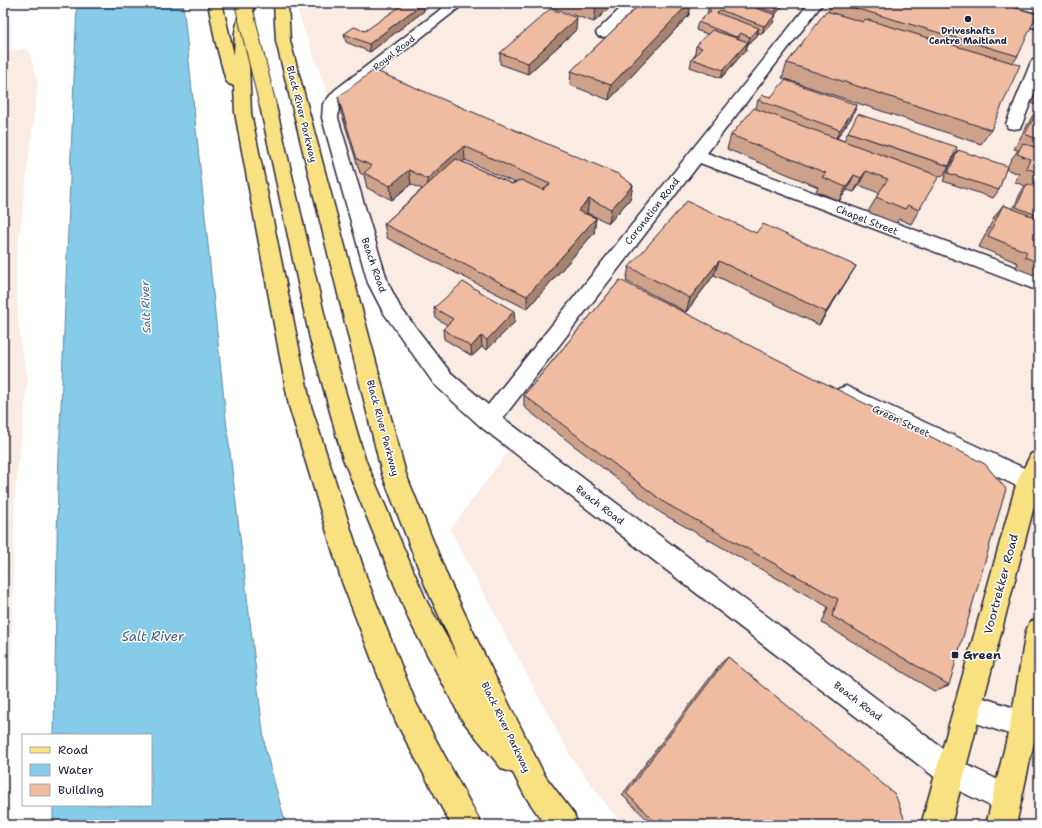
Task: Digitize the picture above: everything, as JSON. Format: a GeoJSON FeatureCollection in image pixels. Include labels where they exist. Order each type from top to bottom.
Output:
{"type":"FeatureCollection","features":[{"type":"Feature","properties":{"kind":"main road"},"geometry":{"type":"LineString","coordinates":[[216,3],[222,40],[243,113],[300,406],[355,582],[406,712],[467,825]]}},
{"type":"Feature","properties":{"kind":"main road"},"geometry":{"type":"LineString","coordinates":[[243,3],[268,106],[320,339],[354,459],[418,611],[472,710],[535,786]]}},
{"type":"Feature","properties":{"kind":"main road"},"geometry":{"type":"LineString","coordinates":[[243,113],[241,63],[242,32],[249,3]]}},
{"type":"Feature","properties":{"kind":"main road","name":"Black River Parkway"},"geometry":{"type":"LineString","coordinates":[[281,3],[283,41],[394,474],[438,585],[535,786],[563,825]]}},
{"type":"Feature","properties":{"kind":"main road","name":"Voortrekker Road"},"geometry":{"type":"LineString","coordinates":[[936,825],[1034,471]]}},
{"type":"Feature","properties":{"kind":"main road"},"geometry":{"type":"LineString","coordinates":[[1004,812],[1032,726],[1039,631]]}},
{"type":"Feature","properties":{"kind":"street","name":"Royal Road"},"geometry":{"type":"LineString","coordinates":[[331,104],[341,93],[458,3]]}},
{"type":"Feature","properties":{"kind":"street"},"geometry":{"type":"LineString","coordinates":[[603,33],[634,3]]}},
{"type":"Feature","properties":{"kind":"street","name":"Coronation Road"},"geometry":{"type":"LineString","coordinates":[[489,420],[608,282],[696,155],[816,3]]}},
{"type":"Feature","properties":{"kind":"street"},"geometry":{"type":"LineString","coordinates":[[960,3],[1039,24]]}},
{"type":"Feature","properties":{"kind":"street"},"geometry":{"type":"LineString","coordinates":[[1022,4],[1039,9]]}},
{"type":"Feature","properties":{"kind":"street"},"geometry":{"type":"LineString","coordinates":[[1014,124],[1039,62]]}},
{"type":"Feature","properties":{"kind":"street","name":"Beach Road"},"geometry":{"type":"LineString","coordinates":[[331,104],[330,118],[381,288],[393,312],[442,378],[489,420],[1004,812]]}},
{"type":"Feature","properties":{"kind":"street","name":"Chapel Street"},"geometry":{"type":"LineString","coordinates":[[696,155],[1039,284]]}},
{"type":"Feature","properties":{"kind":"street","name":"Green Street"},"geometry":{"type":"LineString","coordinates":[[830,388],[1034,471]]}},
{"type":"Feature","properties":{"kind":"street"},"geometry":{"type":"LineString","coordinates":[[968,707],[1032,726]]}},
{"type":"Feature","properties":{"kind":"shaded area"},"geometry":{"type":"Polygon","coordinates":[[[299,3],[1039,3],[1039,825],[625,825],[614,815],[571,757],[450,530],[516,441],[489,420],[393,312],[331,104],[298,13],[299,3]]]}},
{"type":"Feature","properties":{"kind":"shaded area"},"geometry":{"type":"Polygon","coordinates":[[[28,48],[38,84],[16,261],[16,288],[21,347],[28,378],[15,492],[8,803],[11,825],[3,825],[3,53],[28,48]]]}},
{"type":"Feature","properties":{"kind":"water","name":"Salt River"},"geometry":{"type":"Polygon","coordinates":[[[77,3],[183,3],[226,419],[265,748],[286,825],[53,825],[53,806],[152,806],[152,734],[54,734],[58,482],[77,3]]]}},
{"type":"Feature","properties":{"kind":"building"},"geometry":{"type":"Polygon","coordinates":[[[405,3],[423,3],[369,44],[344,34],[354,27],[365,31],[405,3]]]}},
{"type":"Feature","properties":{"kind":"building"},"geometry":{"type":"Polygon","coordinates":[[[582,3],[601,3],[596,8],[582,3]]]}},
{"type":"Feature","properties":{"kind":"building"},"geometry":{"type":"Polygon","coordinates":[[[641,3],[689,3],[611,85],[571,71],[641,3]]]}},
{"type":"Feature","properties":{"kind":"building"},"geometry":{"type":"Polygon","coordinates":[[[715,3],[741,3],[776,15],[764,26],[720,10],[717,13],[759,28],[750,37],[740,33],[736,37],[698,22],[711,11],[708,9],[715,3]]]}},
{"type":"Feature","properties":{"kind":"building"},"geometry":{"type":"Polygon","coordinates":[[[746,3],[781,3],[774,12],[746,3]]]}},
{"type":"Feature","properties":{"kind":"building"},"geometry":{"type":"Polygon","coordinates":[[[838,3],[999,3],[1037,14],[1018,56],[838,3]]]}},
{"type":"Feature","properties":{"kind":"building"},"geometry":{"type":"Polygon","coordinates":[[[550,9],[577,18],[528,63],[500,53],[550,9]]]}},
{"type":"Feature","properties":{"kind":"building"},"geometry":{"type":"Polygon","coordinates":[[[826,11],[863,22],[865,19],[1020,65],[991,130],[787,63],[826,11]]]}},
{"type":"Feature","properties":{"kind":"building"},"geometry":{"type":"Polygon","coordinates":[[[712,30],[748,42],[723,70],[692,59],[702,48],[696,46],[712,30]]]}},
{"type":"Feature","properties":{"kind":"building"},"geometry":{"type":"Polygon","coordinates":[[[374,70],[618,174],[633,185],[611,209],[589,199],[578,211],[596,218],[527,296],[384,224],[456,159],[512,184],[521,180],[543,190],[550,184],[464,146],[427,179],[409,170],[390,186],[364,173],[372,166],[357,159],[338,97],[374,70]]]}},
{"type":"Feature","properties":{"kind":"building"},"geometry":{"type":"Polygon","coordinates":[[[785,80],[857,105],[840,130],[758,100],[763,95],[771,97],[785,80]]]}},
{"type":"Feature","properties":{"kind":"building"},"geometry":{"type":"Polygon","coordinates":[[[754,108],[939,176],[919,210],[908,205],[905,209],[876,197],[888,179],[866,171],[861,178],[854,175],[846,187],[822,177],[826,173],[731,135],[754,108]]]}},
{"type":"Feature","properties":{"kind":"building"},"geometry":{"type":"Polygon","coordinates":[[[1039,108],[1039,140],[1025,134],[1039,108]]]}},
{"type":"Feature","properties":{"kind":"building"},"geometry":{"type":"Polygon","coordinates":[[[858,114],[957,147],[949,166],[848,132],[858,114]]]}},
{"type":"Feature","properties":{"kind":"building"},"geometry":{"type":"Polygon","coordinates":[[[1023,143],[1039,149],[1039,173],[1026,168],[1030,159],[1017,154],[1023,143]]]}},
{"type":"Feature","properties":{"kind":"building"},"geometry":{"type":"Polygon","coordinates":[[[958,150],[1007,166],[999,190],[948,173],[958,150]]]}},
{"type":"Feature","properties":{"kind":"building"},"geometry":{"type":"Polygon","coordinates":[[[1027,184],[1039,188],[1039,216],[1016,207],[1027,184]]]}},
{"type":"Feature","properties":{"kind":"building"},"geometry":{"type":"Polygon","coordinates":[[[687,201],[756,233],[763,224],[856,266],[826,312],[719,261],[690,298],[629,267],[687,201]]]}},
{"type":"Feature","properties":{"kind":"building"},"geometry":{"type":"Polygon","coordinates":[[[1003,205],[1039,219],[1039,263],[1025,257],[1027,252],[988,236],[1003,205]]]}},
{"type":"Feature","properties":{"kind":"building"},"geometry":{"type":"Polygon","coordinates":[[[620,280],[985,464],[1006,489],[949,685],[832,616],[838,599],[665,503],[524,395],[620,280]]]}},
{"type":"Feature","properties":{"kind":"building"},"geometry":{"type":"Polygon","coordinates":[[[463,282],[514,311],[487,340],[481,336],[471,347],[443,329],[453,319],[434,308],[463,282]]]}},
{"type":"Feature","properties":{"kind":"building"},"geometry":{"type":"Polygon","coordinates":[[[728,657],[895,794],[904,818],[902,825],[659,825],[626,793],[728,657]]]}},
{"type":"Feature","properties":{"kind":"place","name":"Driveshafts Centre Maitland"},"geometry":{"type":"Point","coordinates":[968,19]}},
{"type":"Feature","properties":{"kind":"place","name":"Green"},"geometry":{"type":"Point","coordinates":[955,655]}}]}
